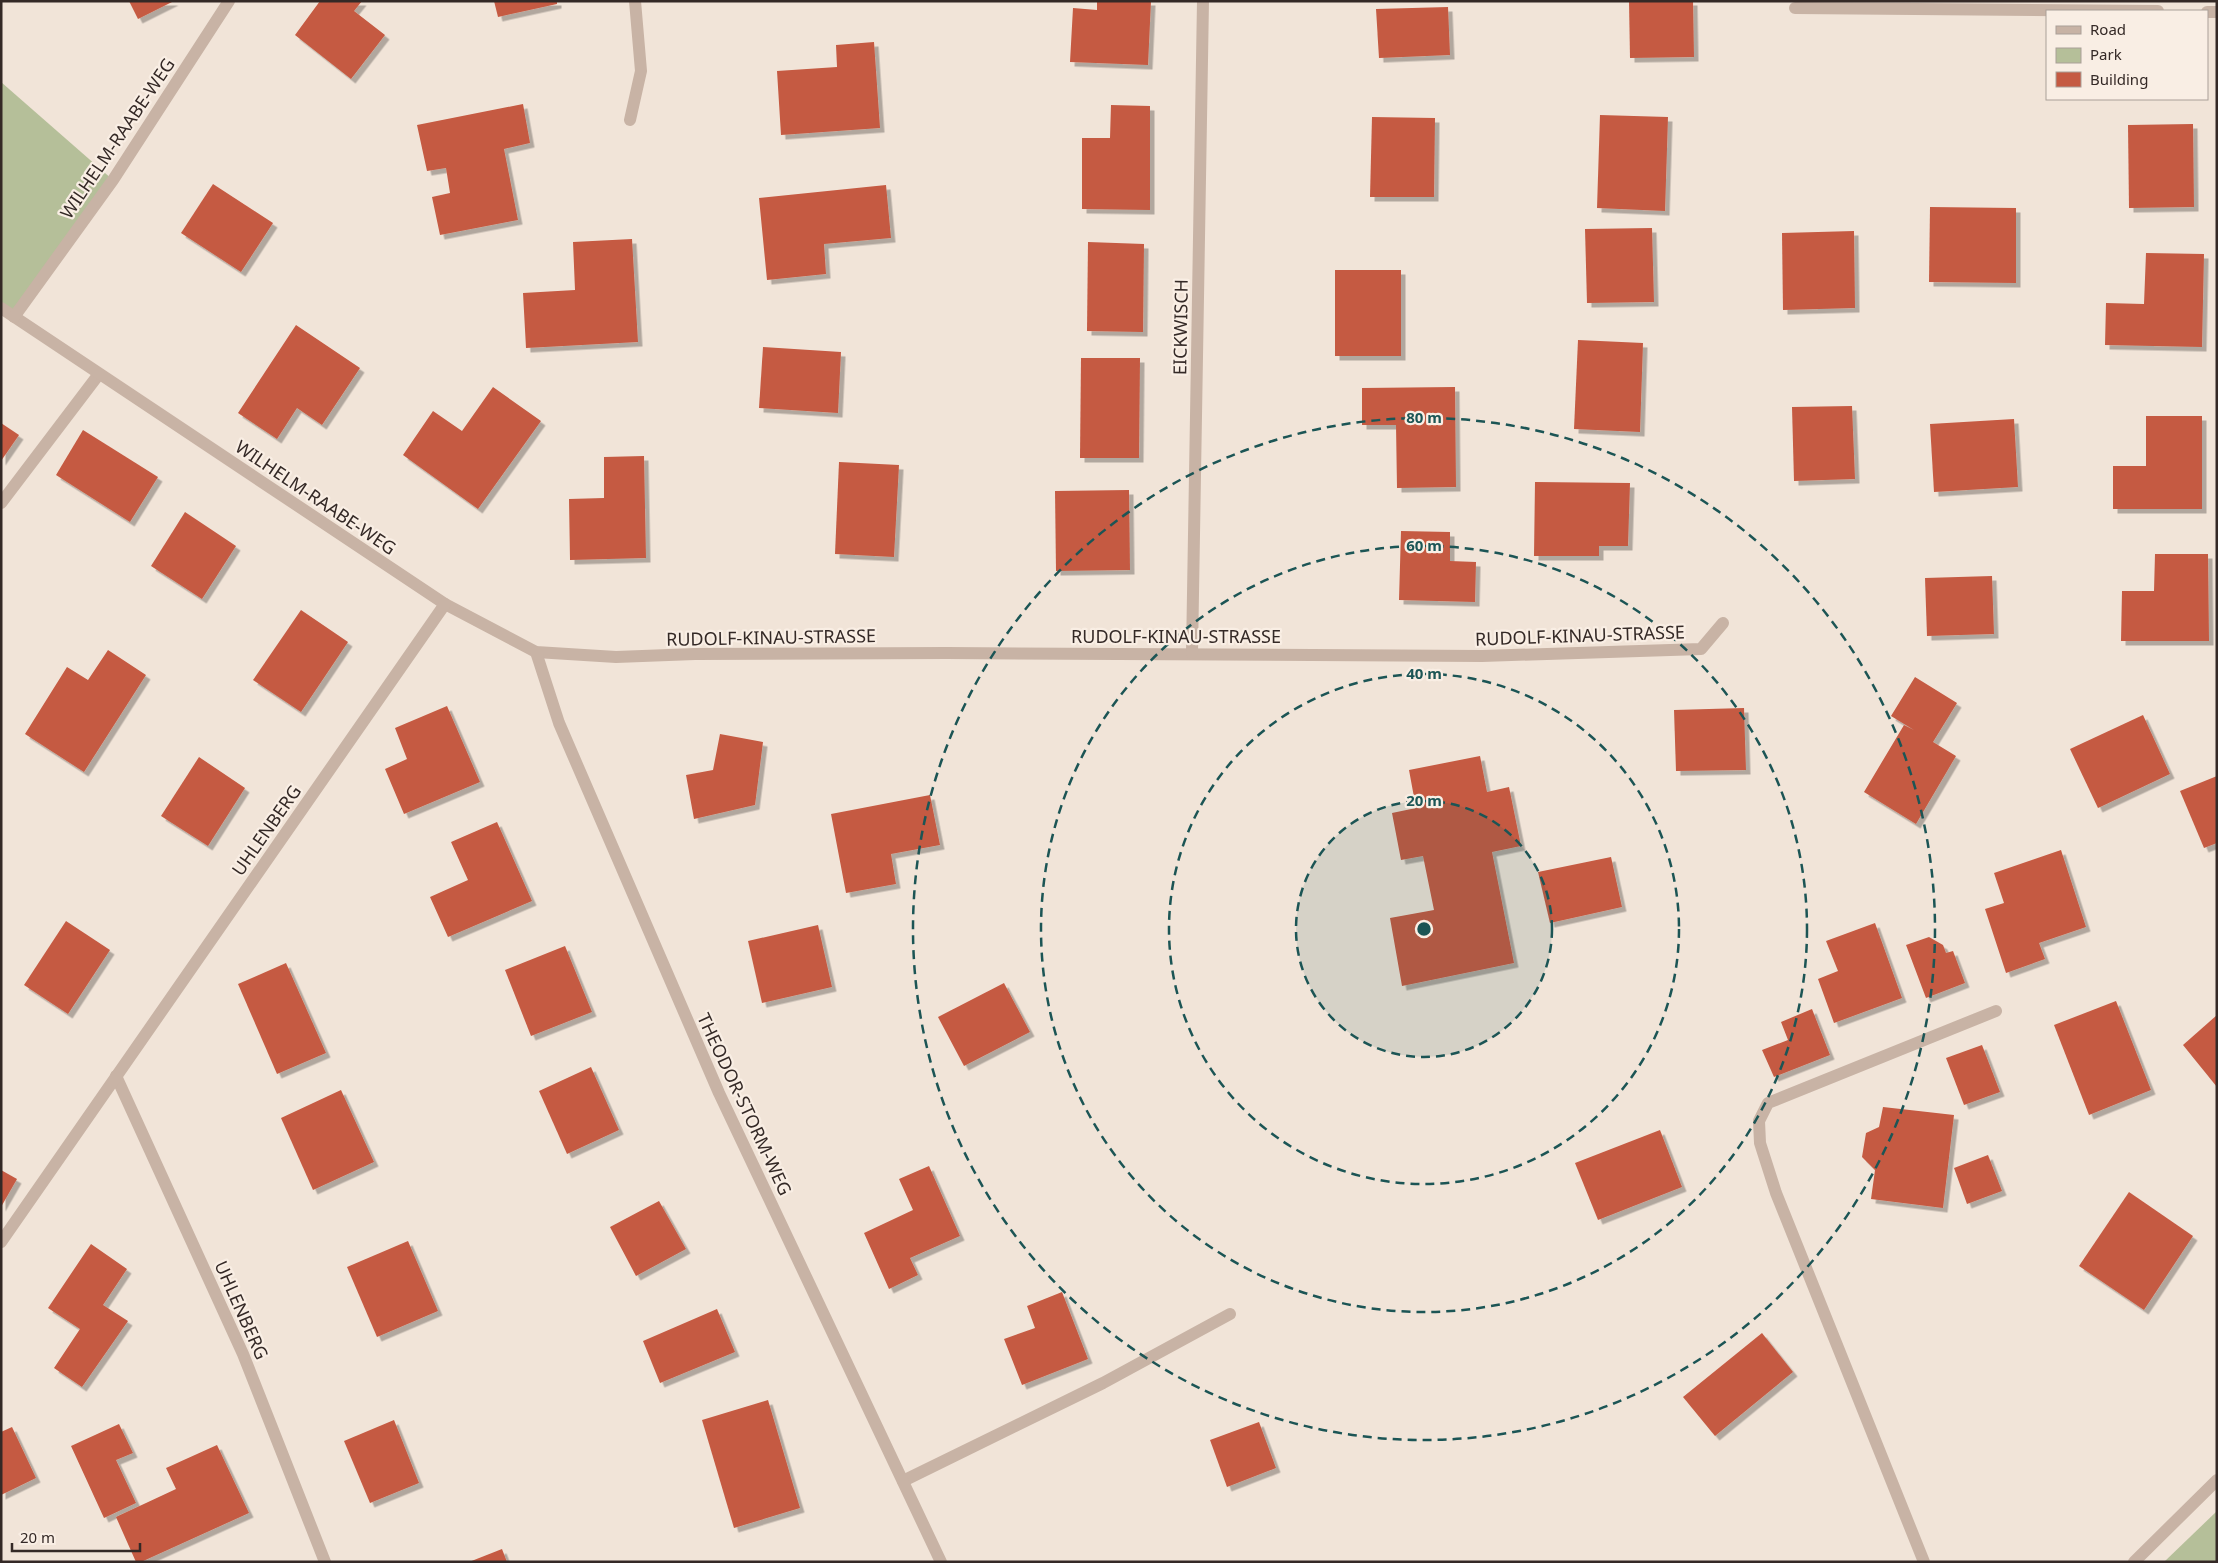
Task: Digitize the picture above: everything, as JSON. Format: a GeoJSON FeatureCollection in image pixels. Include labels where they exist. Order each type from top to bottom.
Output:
{"type":"FeatureCollection","features":[{"type":"Feature","properties":{"kind":"street","name":"WILHELM-RAABE-WEG"},"geometry":{"type":"LineString","coordinates":[[14,317],[113,180],[229,1]]}},
{"type":"Feature","properties":{"kind":"street"},"geometry":{"type":"LineString","coordinates":[[630,120],[641,71],[635,1]]}},
{"type":"Feature","properties":{"kind":"street","name":"EICKWISCH"},"geometry":{"type":"LineString","coordinates":[[1192,654],[1203,1]]}},
{"type":"Feature","properties":{"kind":"street"},"geometry":{"type":"LineString","coordinates":[[1794,8],[2046,10]]}},
{"type":"Feature","properties":{"kind":"street","name":"WILHELM-RAABE-WEG"},"geometry":{"type":"LineString","coordinates":[[1,308],[445,604],[536,652],[616,657]]}},
{"type":"Feature","properties":{"kind":"street"},"geometry":{"type":"LineString","coordinates":[[1,503],[99,374]]}},
{"type":"Feature","properties":{"kind":"street","name":"UHLENBERG"},"geometry":{"type":"LineString","coordinates":[[1,1242],[445,604]]}},
{"type":"Feature","properties":{"kind":"street","name":"RUDOLF-KINAU-STRASSE"},"geometry":{"type":"LineString","coordinates":[[616,657],[695,654],[1482,656],[1701,649],[1723,623]]}},
{"type":"Feature","properties":{"kind":"street","name":"THEODOR-STORM-WEG"},"geometry":{"type":"LineString","coordinates":[[536,652],[559,723],[718,1093],[941,1562]]}},
{"type":"Feature","properties":{"kind":"street"},"geometry":{"type":"LineString","coordinates":[[1924,1562],[1776,1193],[1760,1142],[1759,1121],[1768,1103],[1996,1011]]}},
{"type":"Feature","properties":{"kind":"street","name":"UHLENBERG"},"geometry":{"type":"LineString","coordinates":[[116,1076],[243,1354],[325,1562]]}},
{"type":"Feature","properties":{"kind":"street"},"geometry":{"type":"LineString","coordinates":[[903,1481],[1103,1383],[1230,1314]]}},
{"type":"Feature","properties":{"kind":"street"},"geometry":{"type":"LineString","coordinates":[[2134,1562],[2217,1480]]}},
{"type":"Feature","properties":{"kind":"green space"},"geometry":{"type":"Polygon","coordinates":[[[1,82],[113,180],[14,317],[1,308],[1,82]]]}},
{"type":"Feature","properties":{"kind":"green space"},"geometry":{"type":"Polygon","coordinates":[[[2217,1511],[2217,1562],[2164,1562],[2217,1511]]]}},
{"type":"Feature","properties":{"kind":"building"},"geometry":{"type":"Polygon","coordinates":[[[129,1],[174,1],[138,19],[129,1]]]}},
{"type":"Feature","properties":{"kind":"building"},"geometry":{"type":"Polygon","coordinates":[[[320,1],[362,1],[354,11],[385,35],[351,79],[295,35],[320,1]]]}},
{"type":"Feature","properties":{"kind":"building"},"geometry":{"type":"Polygon","coordinates":[[[494,1],[557,1],[557,4],[498,17],[494,1]]]}},
{"type":"Feature","properties":{"kind":"building"},"geometry":{"type":"Polygon","coordinates":[[[1097,1],[1151,1],[1148,65],[1070,62],[1073,8],[1097,10],[1097,1]]]}},
{"type":"Feature","properties":{"kind":"building"},"geometry":{"type":"Polygon","coordinates":[[[1629,1],[1693,1],[1694,57],[1630,58],[1629,1]]]}},
{"type":"Feature","properties":{"kind":"building"},"geometry":{"type":"Polygon","coordinates":[[[1448,7],[1450,55],[1379,58],[1376,9],[1448,7]]]}},
{"type":"Feature","properties":{"kind":"building"},"geometry":{"type":"Polygon","coordinates":[[[874,42],[880,128],[781,135],[777,71],[837,67],[836,45],[874,42]]]}},
{"type":"Feature","properties":{"kind":"building"},"geometry":{"type":"Polygon","coordinates":[[[523,104],[530,143],[504,149],[518,220],[440,235],[432,197],[450,193],[446,168],[427,171],[417,125],[523,104]]]}},
{"type":"Feature","properties":{"kind":"building"},"geometry":{"type":"Polygon","coordinates":[[[1111,105],[1150,106],[1150,210],[1082,209],[1082,138],[1110,138],[1111,105]]]}},
{"type":"Feature","properties":{"kind":"building"},"geometry":{"type":"Polygon","coordinates":[[[1600,115],[1668,117],[1665,211],[1597,208],[1600,115]]]}},
{"type":"Feature","properties":{"kind":"building"},"geometry":{"type":"Polygon","coordinates":[[[1372,117],[1435,118],[1434,197],[1370,197],[1372,117]]]}},
{"type":"Feature","properties":{"kind":"building"},"geometry":{"type":"Polygon","coordinates":[[[2193,124],[2194,207],[2129,208],[2128,125],[2193,124]]]}},
{"type":"Feature","properties":{"kind":"building"},"geometry":{"type":"Polygon","coordinates":[[[213,184],[273,223],[241,272],[181,233],[213,184]]]}},
{"type":"Feature","properties":{"kind":"building"},"geometry":{"type":"Polygon","coordinates":[[[886,185],[891,238],[824,244],[826,274],[767,280],[759,198],[886,185]]]}},
{"type":"Feature","properties":{"kind":"building"},"geometry":{"type":"Polygon","coordinates":[[[1930,207],[2016,208],[2016,283],[1929,282],[1930,207]]]}},
{"type":"Feature","properties":{"kind":"building"},"geometry":{"type":"Polygon","coordinates":[[[1652,228],[1654,302],[1587,303],[1585,229],[1652,228]]]}},
{"type":"Feature","properties":{"kind":"building"},"geometry":{"type":"Polygon","coordinates":[[[1854,231],[1855,308],[1783,310],[1782,233],[1854,231]]]}},
{"type":"Feature","properties":{"kind":"building"},"geometry":{"type":"Polygon","coordinates":[[[632,239],[638,342],[526,348],[523,293],[575,290],[573,242],[632,239]]]}},
{"type":"Feature","properties":{"kind":"building"},"geometry":{"type":"Polygon","coordinates":[[[1088,242],[1144,244],[1143,332],[1087,331],[1088,242]]]}},
{"type":"Feature","properties":{"kind":"building"},"geometry":{"type":"Polygon","coordinates":[[[2146,253],[2204,254],[2202,347],[2105,345],[2106,303],[2144,304],[2146,253]]]}},
{"type":"Feature","properties":{"kind":"building"},"geometry":{"type":"Polygon","coordinates":[[[1335,270],[1401,270],[1401,356],[1335,356],[1335,270]]]}},
{"type":"Feature","properties":{"kind":"building"},"geometry":{"type":"Polygon","coordinates":[[[296,325],[360,368],[322,425],[297,408],[277,439],[238,413],[296,325]]]}},
{"type":"Feature","properties":{"kind":"building"},"geometry":{"type":"Polygon","coordinates":[[[1578,340],[1643,343],[1640,432],[1574,429],[1578,340]]]}},
{"type":"Feature","properties":{"kind":"building"},"geometry":{"type":"Polygon","coordinates":[[[763,347],[841,352],[838,413],[759,408],[763,347]]]}},
{"type":"Feature","properties":{"kind":"building"},"geometry":{"type":"Polygon","coordinates":[[[1081,358],[1140,358],[1139,458],[1080,458],[1081,358]]]}},
{"type":"Feature","properties":{"kind":"building"},"geometry":{"type":"Polygon","coordinates":[[[493,387],[541,421],[478,509],[403,455],[433,411],[462,431],[493,387]]]}},
{"type":"Feature","properties":{"kind":"building"},"geometry":{"type":"Polygon","coordinates":[[[1455,387],[1456,487],[1397,488],[1396,425],[1362,425],[1362,388],[1455,387]]]}},
{"type":"Feature","properties":{"kind":"building"},"geometry":{"type":"Polygon","coordinates":[[[1852,406],[1855,479],[1794,481],[1792,407],[1852,406]]]}},
{"type":"Feature","properties":{"kind":"building"},"geometry":{"type":"Polygon","coordinates":[[[2146,416],[2202,416],[2202,509],[2113,509],[2113,466],[2146,466],[2146,416]]]}},
{"type":"Feature","properties":{"kind":"building"},"geometry":{"type":"Polygon","coordinates":[[[2014,419],[2018,487],[1934,492],[1930,424],[2014,419]]]}},
{"type":"Feature","properties":{"kind":"building"},"geometry":{"type":"Polygon","coordinates":[[[1,423],[19,435],[1,461],[1,423]]]}},
{"type":"Feature","properties":{"kind":"building"},"geometry":{"type":"Polygon","coordinates":[[[83,430],[158,477],[130,522],[56,475],[83,430]]]}},
{"type":"Feature","properties":{"kind":"building"},"geometry":{"type":"Polygon","coordinates":[[[644,456],[646,558],[570,560],[569,499],[604,498],[604,457],[644,456]]]}},
{"type":"Feature","properties":{"kind":"building"},"geometry":{"type":"Polygon","coordinates":[[[839,462],[899,465],[894,557],[835,554],[839,462]]]}},
{"type":"Feature","properties":{"kind":"building"},"geometry":{"type":"Polygon","coordinates":[[[1535,482],[1630,483],[1628,546],[1599,546],[1599,556],[1534,556],[1535,482]]]}},
{"type":"Feature","properties":{"kind":"building"},"geometry":{"type":"Polygon","coordinates":[[[1129,490],[1130,570],[1056,571],[1055,491],[1129,490]]]}},
{"type":"Feature","properties":{"kind":"building"},"geometry":{"type":"Polygon","coordinates":[[[185,512],[236,546],[202,599],[151,566],[185,512]]]}},
{"type":"Feature","properties":{"kind":"building"},"geometry":{"type":"Polygon","coordinates":[[[1401,531],[1450,532],[1450,561],[1476,562],[1475,602],[1399,600],[1401,531]]]}},
{"type":"Feature","properties":{"kind":"building"},"geometry":{"type":"Polygon","coordinates":[[[2155,554],[2208,554],[2209,641],[2121,641],[2122,591],[2154,591],[2155,554]]]}},
{"type":"Feature","properties":{"kind":"building"},"geometry":{"type":"Polygon","coordinates":[[[1992,576],[1994,634],[1927,636],[1925,578],[1992,576]]]}},
{"type":"Feature","properties":{"kind":"building"},"geometry":{"type":"Polygon","coordinates":[[[301,610],[348,642],[301,712],[253,680],[301,610]]]}},
{"type":"Feature","properties":{"kind":"building"},"geometry":{"type":"Polygon","coordinates":[[[108,650],[146,675],[84,772],[25,734],[67,667],[88,680],[108,650]]]}},
{"type":"Feature","properties":{"kind":"building"},"geometry":{"type":"Polygon","coordinates":[[[1915,677],[1957,703],[1933,742],[1956,756],[1916,824],[1864,792],[1904,725],[1914,730],[1891,716],[1915,677]]]}},
{"type":"Feature","properties":{"kind":"building"},"geometry":{"type":"Polygon","coordinates":[[[447,706],[480,782],[404,814],[385,769],[407,759],[395,728],[447,706]]]}},
{"type":"Feature","properties":{"kind":"building"},"geometry":{"type":"Polygon","coordinates":[[[1744,708],[1746,770],[1676,771],[1674,710],[1744,708]]]}},
{"type":"Feature","properties":{"kind":"building"},"geometry":{"type":"Polygon","coordinates":[[[2143,715],[2170,774],[2098,808],[2070,749],[2143,715]]]}},
{"type":"Feature","properties":{"kind":"building"},"geometry":{"type":"Polygon","coordinates":[[[720,734],[763,742],[755,805],[694,819],[686,775],[713,770],[720,734]]]}},
{"type":"Feature","properties":{"kind":"building"},"geometry":{"type":"Polygon","coordinates":[[[1480,756],[1487,792],[1509,787],[1521,846],[1492,852],[1514,963],[1402,986],[1390,918],[1434,910],[1423,856],[1401,860],[1392,813],[1416,808],[1409,770],[1480,756]]]}},
{"type":"Feature","properties":{"kind":"building"},"geometry":{"type":"Polygon","coordinates":[[[199,757],[245,788],[208,846],[161,816],[199,757]]]}},
{"type":"Feature","properties":{"kind":"building"},"geometry":{"type":"Polygon","coordinates":[[[2217,776],[2217,843],[2204,848],[2180,791],[2217,776]]]}},
{"type":"Feature","properties":{"kind":"building"},"geometry":{"type":"Polygon","coordinates":[[[930,795],[940,845],[891,854],[896,884],[846,893],[831,814],[930,795]]]}},
{"type":"Feature","properties":{"kind":"building"},"geometry":{"type":"Polygon","coordinates":[[[497,822],[532,901],[448,937],[430,897],[468,880],[451,842],[497,822]]]}},
{"type":"Feature","properties":{"kind":"building"},"geometry":{"type":"Polygon","coordinates":[[[2061,850],[2086,927],[2039,943],[2045,959],[2006,973],[1985,909],[2004,903],[1994,873],[2061,850]]]}},
{"type":"Feature","properties":{"kind":"building"},"geometry":{"type":"Polygon","coordinates":[[[1611,857],[1622,907],[1550,923],[1538,872],[1611,857]]]}},
{"type":"Feature","properties":{"kind":"building"},"geometry":{"type":"Polygon","coordinates":[[[66,921],[110,950],[68,1014],[24,985],[66,921]]]}},
{"type":"Feature","properties":{"kind":"building"},"geometry":{"type":"Polygon","coordinates":[[[1875,923],[1902,998],[1834,1023],[1818,979],[1838,971],[1826,941],[1875,923]]]}},
{"type":"Feature","properties":{"kind":"building"},"geometry":{"type":"Polygon","coordinates":[[[818,925],[832,987],[762,1003],[748,941],[818,925]]]}},
{"type":"Feature","properties":{"kind":"building"},"geometry":{"type":"Polygon","coordinates":[[[1929,937],[1943,945],[1946,953],[1953,951],[1965,983],[1926,998],[1906,945],[1929,937]]]}},
{"type":"Feature","properties":{"kind":"building"},"geometry":{"type":"Polygon","coordinates":[[[565,946],[592,1012],[531,1036],[505,970],[565,946]]]}},
{"type":"Feature","properties":{"kind":"building"},"geometry":{"type":"Polygon","coordinates":[[[286,963],[326,1053],[277,1074],[238,984],[286,963]]]}},
{"type":"Feature","properties":{"kind":"building"},"geometry":{"type":"Polygon","coordinates":[[[1004,983],[1030,1032],[964,1066],[938,1017],[1004,983]]]}},
{"type":"Feature","properties":{"kind":"building"},"geometry":{"type":"Polygon","coordinates":[[[2116,1001],[2151,1090],[2089,1115],[2054,1025],[2116,1001]]]}},
{"type":"Feature","properties":{"kind":"building"},"geometry":{"type":"Polygon","coordinates":[[[1812,1009],[1830,1055],[1774,1077],[1762,1050],[1788,1040],[1781,1022],[1812,1009]]]}},
{"type":"Feature","properties":{"kind":"building"},"geometry":{"type":"Polygon","coordinates":[[[2217,1015],[2217,1087],[2183,1045],[2217,1015]]]}},
{"type":"Feature","properties":{"kind":"building"},"geometry":{"type":"Polygon","coordinates":[[[1982,1045],[2000,1092],[1964,1105],[1946,1058],[1982,1045]]]}},
{"type":"Feature","properties":{"kind":"building"},"geometry":{"type":"Polygon","coordinates":[[[591,1067],[619,1130],[567,1154],[539,1091],[591,1067]]]}},
{"type":"Feature","properties":{"kind":"building"},"geometry":{"type":"Polygon","coordinates":[[[341,1090],[374,1162],[313,1190],[281,1118],[341,1090]]]}},
{"type":"Feature","properties":{"kind":"building"},"geometry":{"type":"Polygon","coordinates":[[[1883,1107],[1954,1115],[1943,1208],[1871,1199],[1875,1170],[1862,1157],[1866,1133],[1879,1127],[1883,1107]]]}},
{"type":"Feature","properties":{"kind":"building"},"geometry":{"type":"Polygon","coordinates":[[[1660,1130],[1682,1187],[1598,1220],[1575,1163],[1660,1130]]]}},
{"type":"Feature","properties":{"kind":"building"},"geometry":{"type":"Polygon","coordinates":[[[1988,1155],[2002,1191],[1967,1204],[1954,1168],[1988,1155]]]}},
{"type":"Feature","properties":{"kind":"building"},"geometry":{"type":"Polygon","coordinates":[[[929,1166],[960,1236],[910,1258],[918,1275],[889,1289],[864,1233],[913,1210],[899,1179],[929,1166]]]}},
{"type":"Feature","properties":{"kind":"building"},"geometry":{"type":"Polygon","coordinates":[[[1,1170],[17,1179],[1,1207],[1,1170]]]}},
{"type":"Feature","properties":{"kind":"building"},"geometry":{"type":"Polygon","coordinates":[[[2129,1192],[2193,1236],[2144,1310],[2079,1266],[2129,1192]]]}},
{"type":"Feature","properties":{"kind":"building"},"geometry":{"type":"Polygon","coordinates":[[[659,1201],[686,1249],[636,1276],[610,1227],[659,1201]]]}},
{"type":"Feature","properties":{"kind":"building"},"geometry":{"type":"Polygon","coordinates":[[[408,1241],[438,1311],[377,1337],[347,1267],[408,1241]]]}},
{"type":"Feature","properties":{"kind":"building"},"geometry":{"type":"Polygon","coordinates":[[[91,1244],[127,1269],[103,1305],[128,1321],[82,1387],[54,1368],[80,1329],[48,1308],[91,1244]]]}},
{"type":"Feature","properties":{"kind":"building"},"geometry":{"type":"Polygon","coordinates":[[[1062,1292],[1088,1359],[1022,1385],[1004,1339],[1035,1328],[1027,1306],[1062,1292]]]}},
{"type":"Feature","properties":{"kind":"building"},"geometry":{"type":"Polygon","coordinates":[[[717,1309],[735,1352],[660,1383],[643,1341],[717,1309]]]}},
{"type":"Feature","properties":{"kind":"building"},"geometry":{"type":"Polygon","coordinates":[[[1762,1333],[1793,1372],[1715,1436],[1683,1397],[1762,1333]]]}},
{"type":"Feature","properties":{"kind":"building"},"geometry":{"type":"Polygon","coordinates":[[[768,1400],[800,1508],[734,1528],[702,1420],[768,1400]]]}},
{"type":"Feature","properties":{"kind":"building"},"geometry":{"type":"Polygon","coordinates":[[[394,1420],[419,1483],[370,1503],[344,1441],[394,1420]]]}},
{"type":"Feature","properties":{"kind":"building"},"geometry":{"type":"Polygon","coordinates":[[[1259,1422],[1276,1468],[1227,1487],[1210,1440],[1259,1422]]]}},
{"type":"Feature","properties":{"kind":"building"},"geometry":{"type":"Polygon","coordinates":[[[119,1424],[133,1453],[116,1460],[136,1503],[104,1518],[71,1446],[119,1424]]]}},
{"type":"Feature","properties":{"kind":"building"},"geometry":{"type":"Polygon","coordinates":[[[12,1427],[36,1478],[1,1495],[1,1432],[12,1427]]]}},
{"type":"Feature","properties":{"kind":"building"},"geometry":{"type":"Polygon","coordinates":[[[217,1445],[249,1513],[141,1562],[136,1562],[116,1517],[176,1489],[166,1468],[217,1445]]]}},
{"type":"Feature","properties":{"kind":"building"},"geometry":{"type":"Polygon","coordinates":[[[502,1549],[507,1562],[469,1562],[502,1549]]]}}]}
